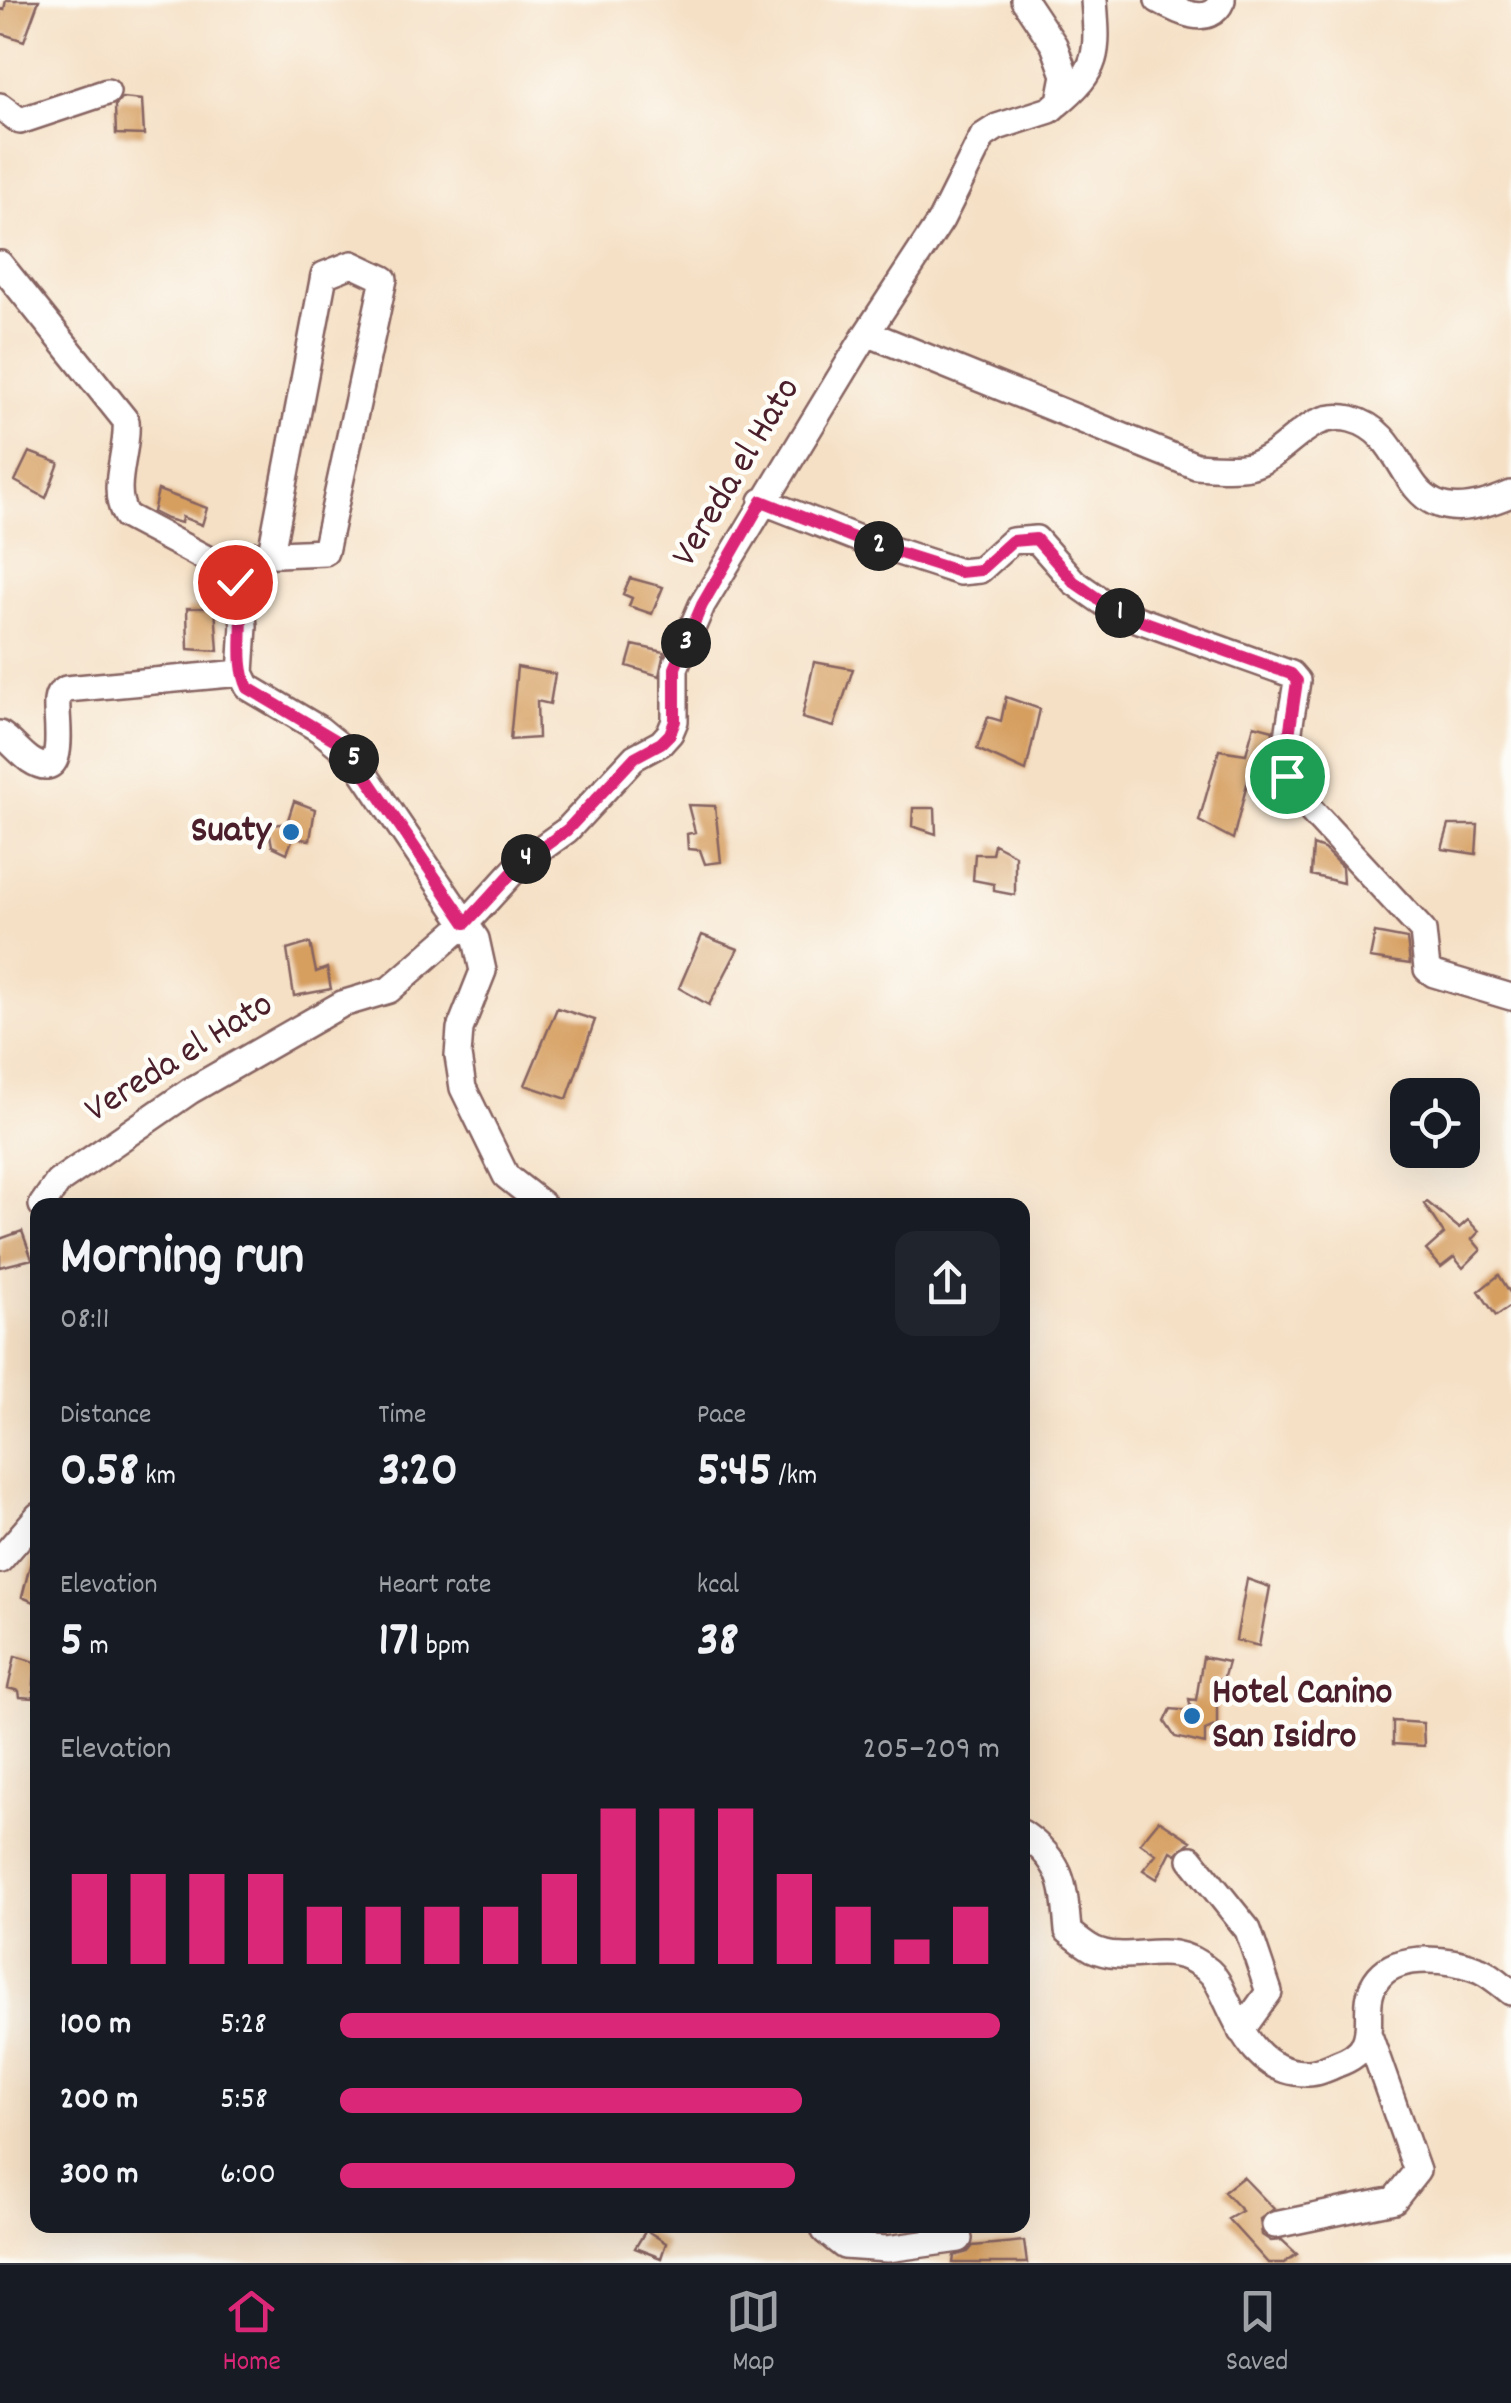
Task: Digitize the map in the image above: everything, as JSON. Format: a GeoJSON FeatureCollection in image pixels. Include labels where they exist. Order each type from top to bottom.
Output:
{"type":"FeatureCollection","features":[{"type":"Feature","properties":{"kind":"street"},"geometry":{"type":"LineString","coordinates":[[1024,0],[1054,44],[1065,75],[1060,101],[1050,110]]}},
{"type":"Feature","properties":{"kind":"street","name":"Vereda el Hato"},"geometry":{"type":"LineString","coordinates":[[47,1198],[58,1182],[190,1091],[342,1004],[389,990],[466,923],[521,863],[567,830],[635,757],[670,734],[675,721],[675,668],[702,605],[762,501],[941,220],[983,136],[997,127],[1050,110],[1090,72],[1096,52],[1094,0]]}},
{"type":"Feature","properties":{"kind":"street"},"geometry":{"type":"LineString","coordinates":[[1158,0],[1188,15],[1202,16],[1213,13],[1222,0]]}},
{"type":"Feature","properties":{"kind":"street"},"geometry":{"type":"LineString","coordinates":[[0,106],[20,121],[106,92]]}},
{"type":"Feature","properties":{"kind":"street"},"geometry":{"type":"LineString","coordinates":[[0,264],[126,421],[128,440],[119,489],[119,504],[126,516],[136,524],[220,556],[325,552],[384,278],[352,264],[324,275],[271,553]]}},
{"type":"Feature","properties":{"kind":"street"},"geometry":{"type":"LineString","coordinates":[[867,333],[1196,466],[1250,466],[1271,457],[1321,420],[1351,419],[1370,428],[1388,446],[1408,481],[1432,500],[1459,508],[1477,507],[1511,494]]}},
{"type":"Feature","properties":{"kind":"street"},"geometry":{"type":"LineString","coordinates":[[762,501],[859,540],[960,572],[980,570],[1012,541],[1036,539],[1074,582],[1117,612],[1291,674],[1297,681],[1287,776],[1295,793],[1423,932],[1427,969],[1511,997]]}},
{"type":"Feature","properties":{"kind":"street"},"geometry":{"type":"LineString","coordinates":[[220,556],[242,598],[241,673],[248,688],[337,741],[353,757],[466,923],[481,952],[483,972],[460,1029],[458,1056],[463,1088],[506,1176],[534,1198]]}},
{"type":"Feature","properties":{"kind":"street"},"geometry":{"type":"LineString","coordinates":[[0,734],[31,761],[48,764],[54,762],[59,750],[57,702],[66,689],[241,673]]}},
{"type":"Feature","properties":{"kind":"street"},"geometry":{"type":"LineString","coordinates":[[0,1560],[30,1525]]}},
{"type":"Feature","properties":{"kind":"street"},"geometry":{"type":"LineString","coordinates":[[1030,1840],[1052,1860],[1064,1879],[1068,1931],[1096,1950],[1192,1956],[1214,1975],[1246,2042],[1264,2059],[1288,2072],[1312,2074],[1353,2059],[1370,2038]]}},
{"type":"Feature","properties":{"kind":"street"},"geometry":{"type":"LineString","coordinates":[[1191,1859],[1248,1930],[1269,1992],[1241,2032]]}},
{"type":"Feature","properties":{"kind":"street"},"geometry":{"type":"LineString","coordinates":[[1276,2225],[1394,2200],[1417,2172],[1370,2038],[1370,1993],[1380,1975],[1403,1962],[1454,1961],[1484,1972],[1511,1992]]}},
{"type":"Feature","properties":{"kind":"street"},"geometry":{"type":"LineString","coordinates":[[828,2233],[844,2246],[887,2248],[959,2239]]}},
{"type":"Feature","properties":{"kind":"building"},"geometry":{"type":"Polygon","coordinates":[[[6,0],[39,0],[24,41],[0,33],[0,9],[4,10],[6,0]]]}},
{"type":"Feature","properties":{"kind":"building"},"geometry":{"type":"Polygon","coordinates":[[[122,98],[142,100],[144,135],[116,134],[115,106],[122,98]]]}},
{"type":"Feature","properties":{"kind":"building"},"geometry":{"type":"Polygon","coordinates":[[[29,452],[59,463],[46,498],[15,481],[29,452]]]}},
{"type":"Feature","properties":{"kind":"building"},"geometry":{"type":"Polygon","coordinates":[[[158,490],[207,508],[202,525],[182,517],[181,523],[153,512],[158,490]]]}},
{"type":"Feature","properties":{"kind":"building"},"geometry":{"type":"Polygon","coordinates":[[[630,578],[663,587],[652,614],[629,606],[632,598],[623,594],[630,578]]]}},
{"type":"Feature","properties":{"kind":"building"},"geometry":{"type":"Polygon","coordinates":[[[187,608],[215,608],[218,651],[188,649],[187,608]]]}},
{"type":"Feature","properties":{"kind":"building"},"geometry":{"type":"Polygon","coordinates":[[[633,645],[664,652],[659,676],[627,666],[633,645]]]}},
{"type":"Feature","properties":{"kind":"building"},"geometry":{"type":"Polygon","coordinates":[[[814,662],[853,669],[834,727],[802,718],[814,662]]]}},
{"type":"Feature","properties":{"kind":"building"},"geometry":{"type":"Polygon","coordinates":[[[517,667],[555,674],[550,704],[537,701],[538,738],[510,740],[517,667]]]}},
{"type":"Feature","properties":{"kind":"building"},"geometry":{"type":"Polygon","coordinates":[[[1006,697],[1040,709],[1026,771],[977,749],[988,717],[1001,721],[1006,697]]]}},
{"type":"Feature","properties":{"kind":"building"},"geometry":{"type":"Polygon","coordinates":[[[1254,725],[1273,730],[1271,762],[1266,779],[1250,772],[1233,839],[1199,821],[1219,750],[1246,754],[1254,725]]]}},
{"type":"Feature","properties":{"kind":"building","name":"Suaty"},"geometry":{"type":"Polygon","coordinates":[[[294,801],[315,809],[310,840],[293,838],[287,853],[272,846],[270,835],[254,833],[254,828],[287,823],[294,801]]]}},
{"type":"Feature","properties":{"kind":"building"},"geometry":{"type":"Polygon","coordinates":[[[688,805],[715,806],[721,862],[705,864],[700,850],[688,849],[687,834],[695,832],[688,805]]]}},
{"type":"Feature","properties":{"kind":"building"},"geometry":{"type":"Polygon","coordinates":[[[913,808],[935,808],[936,834],[912,826],[913,808]]]}},
{"type":"Feature","properties":{"kind":"building"},"geometry":{"type":"Polygon","coordinates":[[[1449,825],[1478,825],[1476,854],[1442,849],[1449,825]]]}},
{"type":"Feature","properties":{"kind":"building"},"geometry":{"type":"Polygon","coordinates":[[[994,844],[1015,855],[1015,895],[994,891],[994,884],[973,880],[975,854],[992,854],[994,844]]]}},
{"type":"Feature","properties":{"kind":"building"},"geometry":{"type":"Polygon","coordinates":[[[1313,845],[1324,849],[1342,867],[1343,883],[1311,875],[1313,845]]]}},
{"type":"Feature","properties":{"kind":"building"},"geometry":{"type":"Polygon","coordinates":[[[1375,933],[1407,939],[1410,964],[1370,958],[1375,933]]]}},
{"type":"Feature","properties":{"kind":"building"},"geometry":{"type":"Polygon","coordinates":[[[702,935],[738,949],[709,1005],[679,988],[702,935]]]}},
{"type":"Feature","properties":{"kind":"building"},"geometry":{"type":"Polygon","coordinates":[[[310,943],[316,972],[327,968],[331,989],[294,996],[287,950],[310,943]]]}},
{"type":"Feature","properties":{"kind":"building"},"geometry":{"type":"Polygon","coordinates":[[[557,1008],[595,1020],[567,1099],[525,1085],[557,1008]]]}},
{"type":"Feature","properties":{"kind":"building"},"geometry":{"type":"Polygon","coordinates":[[[1427,1202],[1459,1228],[1468,1220],[1479,1232],[1472,1239],[1481,1250],[1463,1268],[1454,1257],[1441,1267],[1426,1250],[1444,1234],[1424,1204],[1427,1202]]]}},
{"type":"Feature","properties":{"kind":"building"},"geometry":{"type":"Polygon","coordinates":[[[22,1231],[30,1260],[0,1267],[0,1239],[22,1231]]]}},
{"type":"Feature","properties":{"kind":"building"},"geometry":{"type":"Polygon","coordinates":[[[1499,1275],[1511,1294],[1511,1306],[1496,1316],[1479,1291],[1499,1275]]]}},
{"type":"Feature","properties":{"kind":"building"},"geometry":{"type":"Polygon","coordinates":[[[30,1565],[30,1600],[22,1597],[30,1565]]]}},
{"type":"Feature","properties":{"kind":"building"},"geometry":{"type":"Polygon","coordinates":[[[1247,1579],[1270,1587],[1259,1646],[1236,1640],[1247,1579]]]}},
{"type":"Feature","properties":{"kind":"building"},"geometry":{"type":"Polygon","coordinates":[[[15,1656],[30,1660],[30,1698],[20,1697],[19,1691],[8,1688],[15,1656]]]}},
{"type":"Feature","properties":{"kind":"building","name":"Hotel Canino San Isidro"},"geometry":{"type":"Polygon","coordinates":[[[1203,1657],[1228,1662],[1223,1680],[1217,1679],[1217,1725],[1205,1730],[1205,1744],[1175,1737],[1165,1722],[1171,1709],[1191,1711],[1189,1699],[1196,1700],[1203,1657]]]}},
{"type":"Feature","properties":{"kind":"building"},"geometry":{"type":"Polygon","coordinates":[[[1393,1721],[1423,1723],[1424,1746],[1393,1744],[1393,1721]]]}},
{"type":"Feature","properties":{"kind":"building"},"geometry":{"type":"Polygon","coordinates":[[[1159,1820],[1191,1841],[1176,1854],[1171,1851],[1157,1879],[1143,1870],[1156,1854],[1140,1843],[1159,1820]]]}},
{"type":"Feature","properties":{"kind":"building"},"geometry":{"type":"Polygon","coordinates":[[[1243,2177],[1274,2209],[1260,2219],[1262,2235],[1271,2241],[1282,2240],[1297,2254],[1284,2263],[1268,2263],[1228,2219],[1242,2211],[1224,2192],[1243,2177]]]}},
{"type":"Feature","properties":{"kind":"building"},"geometry":{"type":"Polygon","coordinates":[[[644,2233],[666,2243],[661,2258],[635,2248],[644,2233]]]}},
{"type":"Feature","properties":{"kind":"building"},"geometry":{"type":"Polygon","coordinates":[[[1024,2241],[1027,2263],[953,2263],[954,2256],[973,2246],[1024,2241]]]}},
{"type":"Feature","properties":{"kind":"place","name":"Suaty"},"geometry":{"type":"Point","coordinates":[291,832]}},
{"type":"Feature","properties":{"kind":"place","name":"Hotel Canino San Isidro"},"geometry":{"type":"Point","coordinates":[1192,1716]}},
{"type":"Feature","properties":{"kind":"route"},"geometry":{"type":"LineString","coordinates":[[235,582],[242,598],[244,626],[241,673],[248,688],[319,729],[353,757],[466,923],[521,863],[567,830],[635,757],[670,734],[675,721],[675,668],[702,605],[762,501],[859,540],[960,572],[980,570],[1012,541],[1036,539],[1074,582],[1117,612],[1291,674],[1297,681],[1287,776]]}}]}
